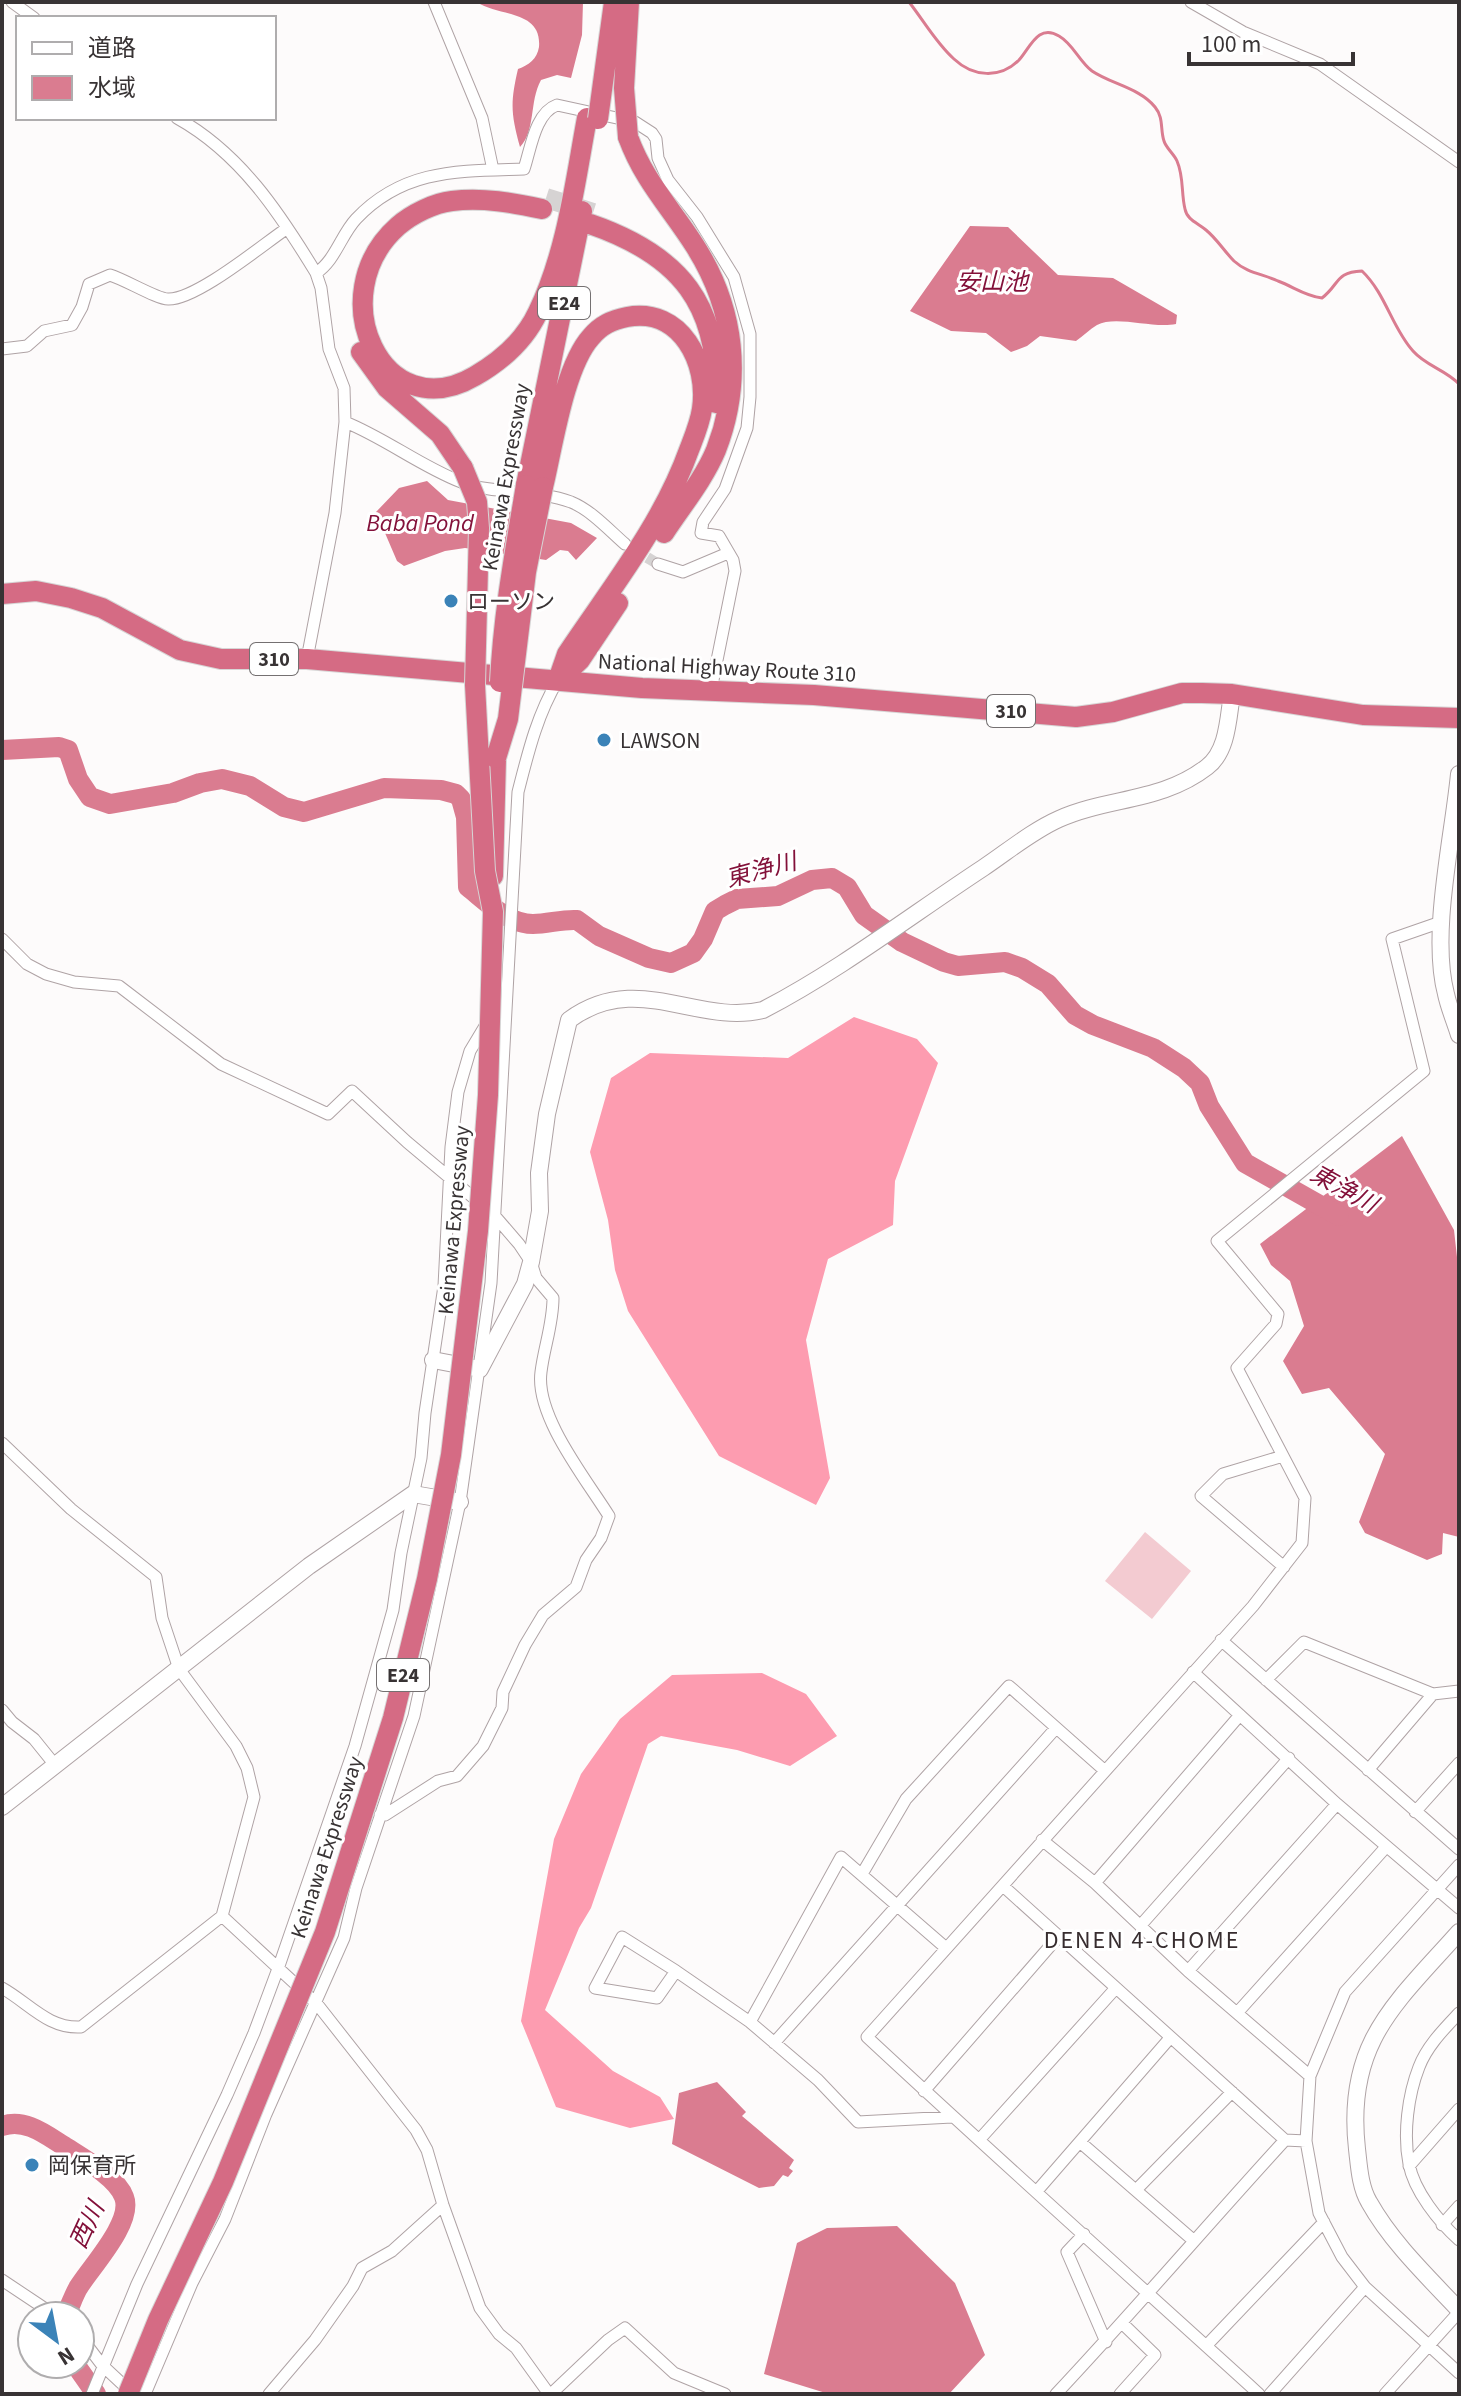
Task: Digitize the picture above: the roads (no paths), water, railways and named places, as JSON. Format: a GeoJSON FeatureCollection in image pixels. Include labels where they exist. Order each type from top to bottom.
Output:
{"type":"FeatureCollection","features":[{"type":"Feature","properties":{"kind":"highway","name":"Keinawa Expressway"},"geometry":{"type":"LineString","coordinates":[[131,2394],[158,2320],[223,2182],[308,1975],[357,1833],[397,1702],[427,1579],[451,1455],[469,1314],[488,1095],[496,758],[508,719],[534,486],[574,253],[593,119],[607,60],[614,2]]}},
{"type":"Feature","properties":{"kind":"highway"},"geometry":{"type":"LineString","coordinates":[[558,680],[580,660],[715,451],[731,377],[732,340],[717,284],[686,231],[638,164],[628,137],[624,88],[629,2]]}},
{"type":"Feature","properties":{"kind":"highway"},"geometry":{"type":"LineString","coordinates":[[493,912],[485,871],[475,685],[477,502],[463,468],[440,434],[387,388],[362,356],[355,340],[351,295],[365,250],[382,228],[402,211],[425,200],[479,190],[544,204],[450,201],[430,207],[405,220],[388,235],[368,268],[362,293],[362,316],[367,337],[388,368],[407,381],[443,387],[463,383],[496,363],[523,336],[539,310],[567,222],[593,119]]}},
{"type":"Feature","properties":{"kind":"highway"},"geometry":{"type":"LineString","coordinates":[[558,680],[567,654],[685,480],[703,448],[716,410],[714,344],[705,315],[689,288],[667,263],[592,218],[646,237],[671,254],[691,276],[706,300],[731,377]]}},
{"type":"Feature","properties":{"kind":"highway"},"geometry":{"type":"LineString","coordinates":[[534,486],[579,352],[602,325],[620,318],[647,316],[676,328],[686,338],[698,362],[701,380],[702,409],[681,472],[664,509]]}},
{"type":"Feature","properties":{"kind":"highway","name":"National Highway Route 310"},"geometry":{"type":"LineString","coordinates":[[2,594],[36,591],[71,598],[102,608],[180,650],[221,659],[307,659],[642,688],[814,695],[1076,717],[1113,712],[1182,693],[1232,694],[1363,715],[1459,718]]}},
{"type":"Feature","properties":{"kind":"street"},"geometry":{"type":"LineString","coordinates":[[12,2],[31,16]]}},
{"type":"Feature","properties":{"kind":"street"},"geometry":{"type":"LineString","coordinates":[[434,2],[482,118],[493,170]]}},
{"type":"Feature","properties":{"kind":"street"},"geometry":{"type":"LineString","coordinates":[[1191,2],[1243,32],[1320,64],[1459,162]]}},
{"type":"Feature","properties":{"kind":"street"},"geometry":{"type":"LineString","coordinates":[[316,273],[325,267],[357,217],[399,186],[428,175],[524,169],[540,119],[548,108],[557,105],[635,122],[645,127],[656,139],[661,168],[697,217],[734,277],[747,318],[751,375],[747,428],[725,489],[703,522],[701,533],[719,536],[735,571],[711,690]]}},
{"type":"Feature","properties":{"kind":"street"},"geometry":{"type":"LineString","coordinates":[[181,120],[200,131],[245,170],[316,273],[321,288],[329,349],[344,388],[345,422],[335,513],[307,659]]}},
{"type":"Feature","properties":{"kind":"street"},"geometry":{"type":"LineString","coordinates":[[2,349],[27,346],[44,331],[72,325],[89,284],[110,275],[129,281],[159,298],[177,298],[208,285],[286,229]]}},
{"type":"Feature","properties":{"kind":"street"},"geometry":{"type":"LineString","coordinates":[[345,422],[366,430],[462,482],[480,488],[572,503],[588,512],[625,544]]}},
{"type":"Feature","properties":{"kind":"street"},"geometry":{"type":"LineString","coordinates":[[658,564],[683,572],[728,553]]}},
{"type":"Feature","properties":{"kind":"street"},"geometry":{"type":"LineString","coordinates":[[145,2394],[192,2283],[225,2219],[266,2114],[344,1938],[356,1888],[414,1716],[460,1502],[491,1283],[518,792],[529,746],[546,700],[558,680]]}},
{"type":"Feature","properties":{"kind":"street"},"geometry":{"type":"LineString","coordinates":[[480,1369],[525,1284],[531,1262],[540,1211],[539,1173],[547,1114],[569,1020],[605,1001],[635,999],[742,1015],[763,1010],[877,940],[1060,818],[1149,796],[1185,781],[1208,767],[1222,747],[1232,694]]}},
{"type":"Feature","properties":{"kind":"street"},"geometry":{"type":"LineString","coordinates":[[1459,774],[1441,922],[1445,993],[1459,1035]]}},
{"type":"Feature","properties":{"kind":"street"},"geometry":{"type":"LineString","coordinates":[[1259,2394],[867,2037],[1193,1672],[1302,1543],[1305,1498],[1237,1368],[1276,1324],[1278,1314],[1217,1241],[1424,1071],[1392,939],[1441,922]]}},
{"type":"Feature","properties":{"kind":"street"},"geometry":{"type":"LineString","coordinates":[[2,939],[27,964],[46,974],[74,982],[119,986],[221,1064],[328,1114],[352,1091],[495,1216],[531,1262],[536,1278],[553,1298],[553,1317],[541,1373],[548,1418],[609,1516],[576,1587],[543,1615],[525,1645],[503,1692],[502,1708],[483,1746],[457,1776],[438,1781],[385,1815],[380,1815]]}},
{"type":"Feature","properties":{"kind":"street"},"geometry":{"type":"LineString","coordinates":[[92,2394],[137,2284],[227,2095],[279,1966],[355,1746],[393,1610],[421,1458],[444,1286],[451,1147],[461,1074],[480,1032],[505,1003]]}},
{"type":"Feature","properties":{"kind":"street"},"geometry":{"type":"LineString","coordinates":[[433,1360],[480,1369]]}},
{"type":"Feature","properties":{"kind":"street"},"geometry":{"type":"LineString","coordinates":[[2,1443],[71,1509],[156,1577],[162,1618],[179,1669],[236,1746],[247,1768],[254,1797],[222,1916],[81,2027],[64,2028],[2,1988]]}},
{"type":"Feature","properties":{"kind":"street"},"geometry":{"type":"LineString","coordinates":[[1283,1456],[1223,1474],[1201,1496],[1284,1567]]}},
{"type":"Feature","properties":{"kind":"street"},"geometry":{"type":"LineString","coordinates":[[2,1807],[347,1537],[413,1494],[460,1502]]}},
{"type":"Feature","properties":{"kind":"street"},"geometry":{"type":"LineString","coordinates":[[1221,1640],[1459,1849]]}},
{"type":"Feature","properties":{"kind":"street"},"geometry":{"type":"LineString","coordinates":[[1266,1680],[1304,1642],[1433,1694],[1459,1691]]}},
{"type":"Feature","properties":{"kind":"street"},"geometry":{"type":"LineString","coordinates":[[1193,1672],[1337,1804],[1459,1908]]}},
{"type":"Feature","properties":{"kind":"street"},"geometry":{"type":"LineString","coordinates":[[862,1874],[906,1799],[1009,1686],[1104,1770]]}},
{"type":"Feature","properties":{"kind":"street"},"geometry":{"type":"LineString","coordinates":[[1368,1770],[1433,1694]]}},
{"type":"Feature","properties":{"kind":"street"},"geometry":{"type":"LineString","coordinates":[[2,1710],[34,1739],[55,1765]]}},
{"type":"Feature","properties":{"kind":"street"},"geometry":{"type":"LineString","coordinates":[[1095,1883],[1240,1715]]}},
{"type":"Feature","properties":{"kind":"street"},"geometry":{"type":"LineString","coordinates":[[774,2043],[1056,1728]]}},
{"type":"Feature","properties":{"kind":"street"},"geometry":{"type":"LineString","coordinates":[[1140,1926],[1289,1758]]}},
{"type":"Feature","properties":{"kind":"street"},"geometry":{"type":"LineString","coordinates":[[1415,1812],[1459,1763]]}},
{"type":"Feature","properties":{"kind":"street"},"geometry":{"type":"LineString","coordinates":[[1188,1971],[1337,1804]]}},
{"type":"Feature","properties":{"kind":"street"},"geometry":{"type":"LineString","coordinates":[[1042,1840],[1095,1883],[1188,1971],[1310,2076]]}},
{"type":"Feature","properties":{"kind":"street"},"geometry":{"type":"LineString","coordinates":[[1237,2013],[1386,1847]]}},
{"type":"Feature","properties":{"kind":"street"},"geometry":{"type":"LineString","coordinates":[[750,2022],[841,1857],[946,1948]]}},
{"type":"Feature","properties":{"kind":"street"},"geometry":{"type":"LineString","coordinates":[[1459,1865],[1345,1992],[1310,2076],[1306,2141],[1319,2213],[1342,2257],[1365,2287],[1459,2373]]}},
{"type":"Feature","properties":{"kind":"street"},"geometry":{"type":"LineString","coordinates":[[1003,1886],[1285,2140],[1306,2141]]}},
{"type":"Feature","properties":{"kind":"street"},"geometry":{"type":"LineString","coordinates":[[222,1916],[317,2004],[416,2130],[427,2150],[480,2308],[499,2334],[516,2348],[550,2394],[625,2328],[674,2373],[725,2394]]}},
{"type":"Feature","properties":{"kind":"street"},"geometry":{"type":"LineString","coordinates":[[1385,2394],[1459,2311],[1395,2241],[1367,2200],[1360,2175],[1354,2120],[1358,2081],[1370,2044],[1386,2013],[1459,1932]]}},
{"type":"Feature","properties":{"kind":"street"},"geometry":{"type":"LineString","coordinates":[[676,1971],[657,1998],[595,1988],[622,1937],[676,1971],[750,2022],[818,2080],[858,2122],[952,2117]]}},
{"type":"Feature","properties":{"kind":"street"},"geometry":{"type":"LineString","coordinates":[[924,2091],[1058,1937]]}},
{"type":"Feature","properties":{"kind":"street"},"geometry":{"type":"LineString","coordinates":[[979,2140],[1115,1989]]}},
{"type":"Feature","properties":{"kind":"street"},"geometry":{"type":"LineString","coordinates":[[1459,2013],[1435,2040],[1420,2065],[1410,2096],[1409,2166],[1425,2200],[1442,2225],[1459,2240]]}},
{"type":"Feature","properties":{"kind":"street"},"geometry":{"type":"LineString","coordinates":[[1037,2191],[1170,2038]]}},
{"type":"Feature","properties":{"kind":"street"},"geometry":{"type":"LineString","coordinates":[[1136,2190],[1232,2092]]}},
{"type":"Feature","properties":{"kind":"street"},"geometry":{"type":"LineString","coordinates":[[1409,2166],[1459,2109]]}},
{"type":"Feature","properties":{"kind":"street"},"geometry":{"type":"LineString","coordinates":[[1056,2394],[1123,2324],[1193,2240],[1285,2140]]}},
{"type":"Feature","properties":{"kind":"street"},"geometry":{"type":"LineString","coordinates":[[1080,2142],[1193,2240]]}},
{"type":"Feature","properties":{"kind":"street"},"geometry":{"type":"LineString","coordinates":[[269,2394],[315,2340],[362,2268],[392,2251],[443,2205]]}},
{"type":"Feature","properties":{"kind":"street"},"geometry":{"type":"LineString","coordinates":[[1442,2225],[1459,2206]]}},
{"type":"Feature","properties":{"kind":"street"},"geometry":{"type":"LineString","coordinates":[[1206,2346],[1324,2222]]}},
{"type":"Feature","properties":{"kind":"street"},"geometry":{"type":"LineString","coordinates":[[1084,2234],[1067,2252],[1106,2342]]}},
{"type":"Feature","properties":{"kind":"street"},"geometry":{"type":"LineString","coordinates":[[2,2280],[32,2300]]}},
{"type":"Feature","properties":{"kind":"street"},"geometry":{"type":"LineString","coordinates":[[1270,2394],[1365,2287]]}},
{"type":"Feature","properties":{"kind":"street"},"geometry":{"type":"LineString","coordinates":[[1120,2394],[1155,2355],[1123,2324]]}},
{"type":"Feature","properties":{"kind":"street"},"geometry":{"type":"LineString","coordinates":[[96,2357],[131,2394]]}},
{"type":"Feature","properties":{"kind":"water"},"geometry":{"type":"Polygon","coordinates":[[[477,2],[583,2],[582,35],[571,78],[557,75],[541,80],[531,124],[520,147],[513,117],[514,91],[518,69],[536,55],[538,35],[534,26],[526,20],[477,2]]]}},
{"type":"Feature","properties":{"kind":"water","name":"安山池"},"geometry":{"type":"Polygon","coordinates":[[[970,226],[1008,227],[1058,275],[1113,278],[1177,315],[1176,324],[1105,322],[1076,341],[1040,336],[1027,346],[1011,352],[986,333],[951,331],[910,311],[970,226]]]}},
{"type":"Feature","properties":{"kind":"water","name":"Baba Pond"},"geometry":{"type":"Polygon","coordinates":[[[427,481],[448,500],[571,523],[597,538],[576,560],[568,551],[560,550],[546,560],[465,548],[445,551],[404,566],[397,561],[376,512],[399,488],[427,481]]]}},
{"type":"Feature","properties":{"kind":"water"},"geometry":{"type":"Polygon","coordinates":[[[1402,1136],[1454,1230],[1459,1275],[1459,1537],[1443,1533],[1442,1554],[1427,1560],[1365,1533],[1359,1522],[1385,1454],[1329,1388],[1302,1394],[1283,1361],[1304,1326],[1290,1281],[1271,1265],[1260,1244],[1402,1136]]]}},
{"type":"Feature","properties":{"kind":"water"},"geometry":{"type":"Polygon","coordinates":[[[717,2082],[746,2112],[742,2116],[794,2160],[789,2168],[793,2171],[788,2177],[783,2175],[774,2186],[759,2188],[672,2144],[679,2093],[717,2082]]]}},
{"type":"Feature","properties":{"kind":"water"},"geometry":{"type":"Polygon","coordinates":[[[897,2226],[955,2283],[985,2355],[949,2394],[829,2394],[764,2374],[797,2243],[827,2228],[897,2226]]]}},
{"type":"Feature","properties":{"kind":"waterway"},"geometry":{"type":"LineString","coordinates":[[909,2],[948,53],[961,65],[978,72],[995,73],[1012,66],[1035,39],[1045,33],[1064,39],[1092,71],[1142,95],[1155,107],[1160,115],[1165,144],[1179,167],[1186,213],[1234,261],[1250,271],[1322,298],[1342,276],[1362,271],[1377,290],[1413,351],[1459,384]]}},
{"type":"Feature","properties":{"kind":"waterway","name":"東浄川"},"geometry":{"type":"LineString","coordinates":[[2,750],[59,747],[68,750],[78,779],[90,797],[110,804],[173,793],[222,779],[250,786],[284,807],[304,812],[384,788],[441,790],[456,794],[461,799],[466,817],[468,887],[490,905],[524,923],[577,920],[599,936],[649,958],[671,963],[693,953],[715,911],[725,905],[737,899],[778,896],[812,880],[832,878],[847,887],[864,915],[902,942],[958,966],[1005,962],[1022,968],[1048,984],[1075,1015],[1153,1048],[1184,1068],[1200,1083],[1209,1106],[1245,1163],[1339,1216]]}},
{"type":"Feature","properties":{"kind":"waterway","name":"西川"},"geometry":{"type":"LineString","coordinates":[[2,2126],[19,2124],[42,2132],[106,2175],[124,2197],[123,2219],[117,2232],[72,2300]]}},
{"type":"Feature","properties":{"kind":"waterway","name":"西川"},"geometry":{"type":"LineString","coordinates":[[86,2380],[96,2394]]}},
{"type":"Feature","properties":{"kind":"tunnel"},"geometry":{"type":"LineString","coordinates":[[546,198],[593,213]]}},
{"type":"Feature","properties":{"kind":"tunnel"},"geometry":{"type":"LineString","coordinates":[[633,549],[658,564]]}},
{"type":"Feature","properties":{"kind":"place","name":"ローソン"},"geometry":{"type":"Point","coordinates":[451,601]}},
{"type":"Feature","properties":{"kind":"place","name":"LAWSON"},"geometry":{"type":"Point","coordinates":[604,740]}},
{"type":"Feature","properties":{"kind":"place","name":"岡保育所"},"geometry":{"type":"Point","coordinates":[32,2165]}},
{"type":"Feature","properties":{"kind":"district","name":"DENEN 4-CHOME"},"geometry":{"type":"Point","coordinates":[1142,1940]}}]}
